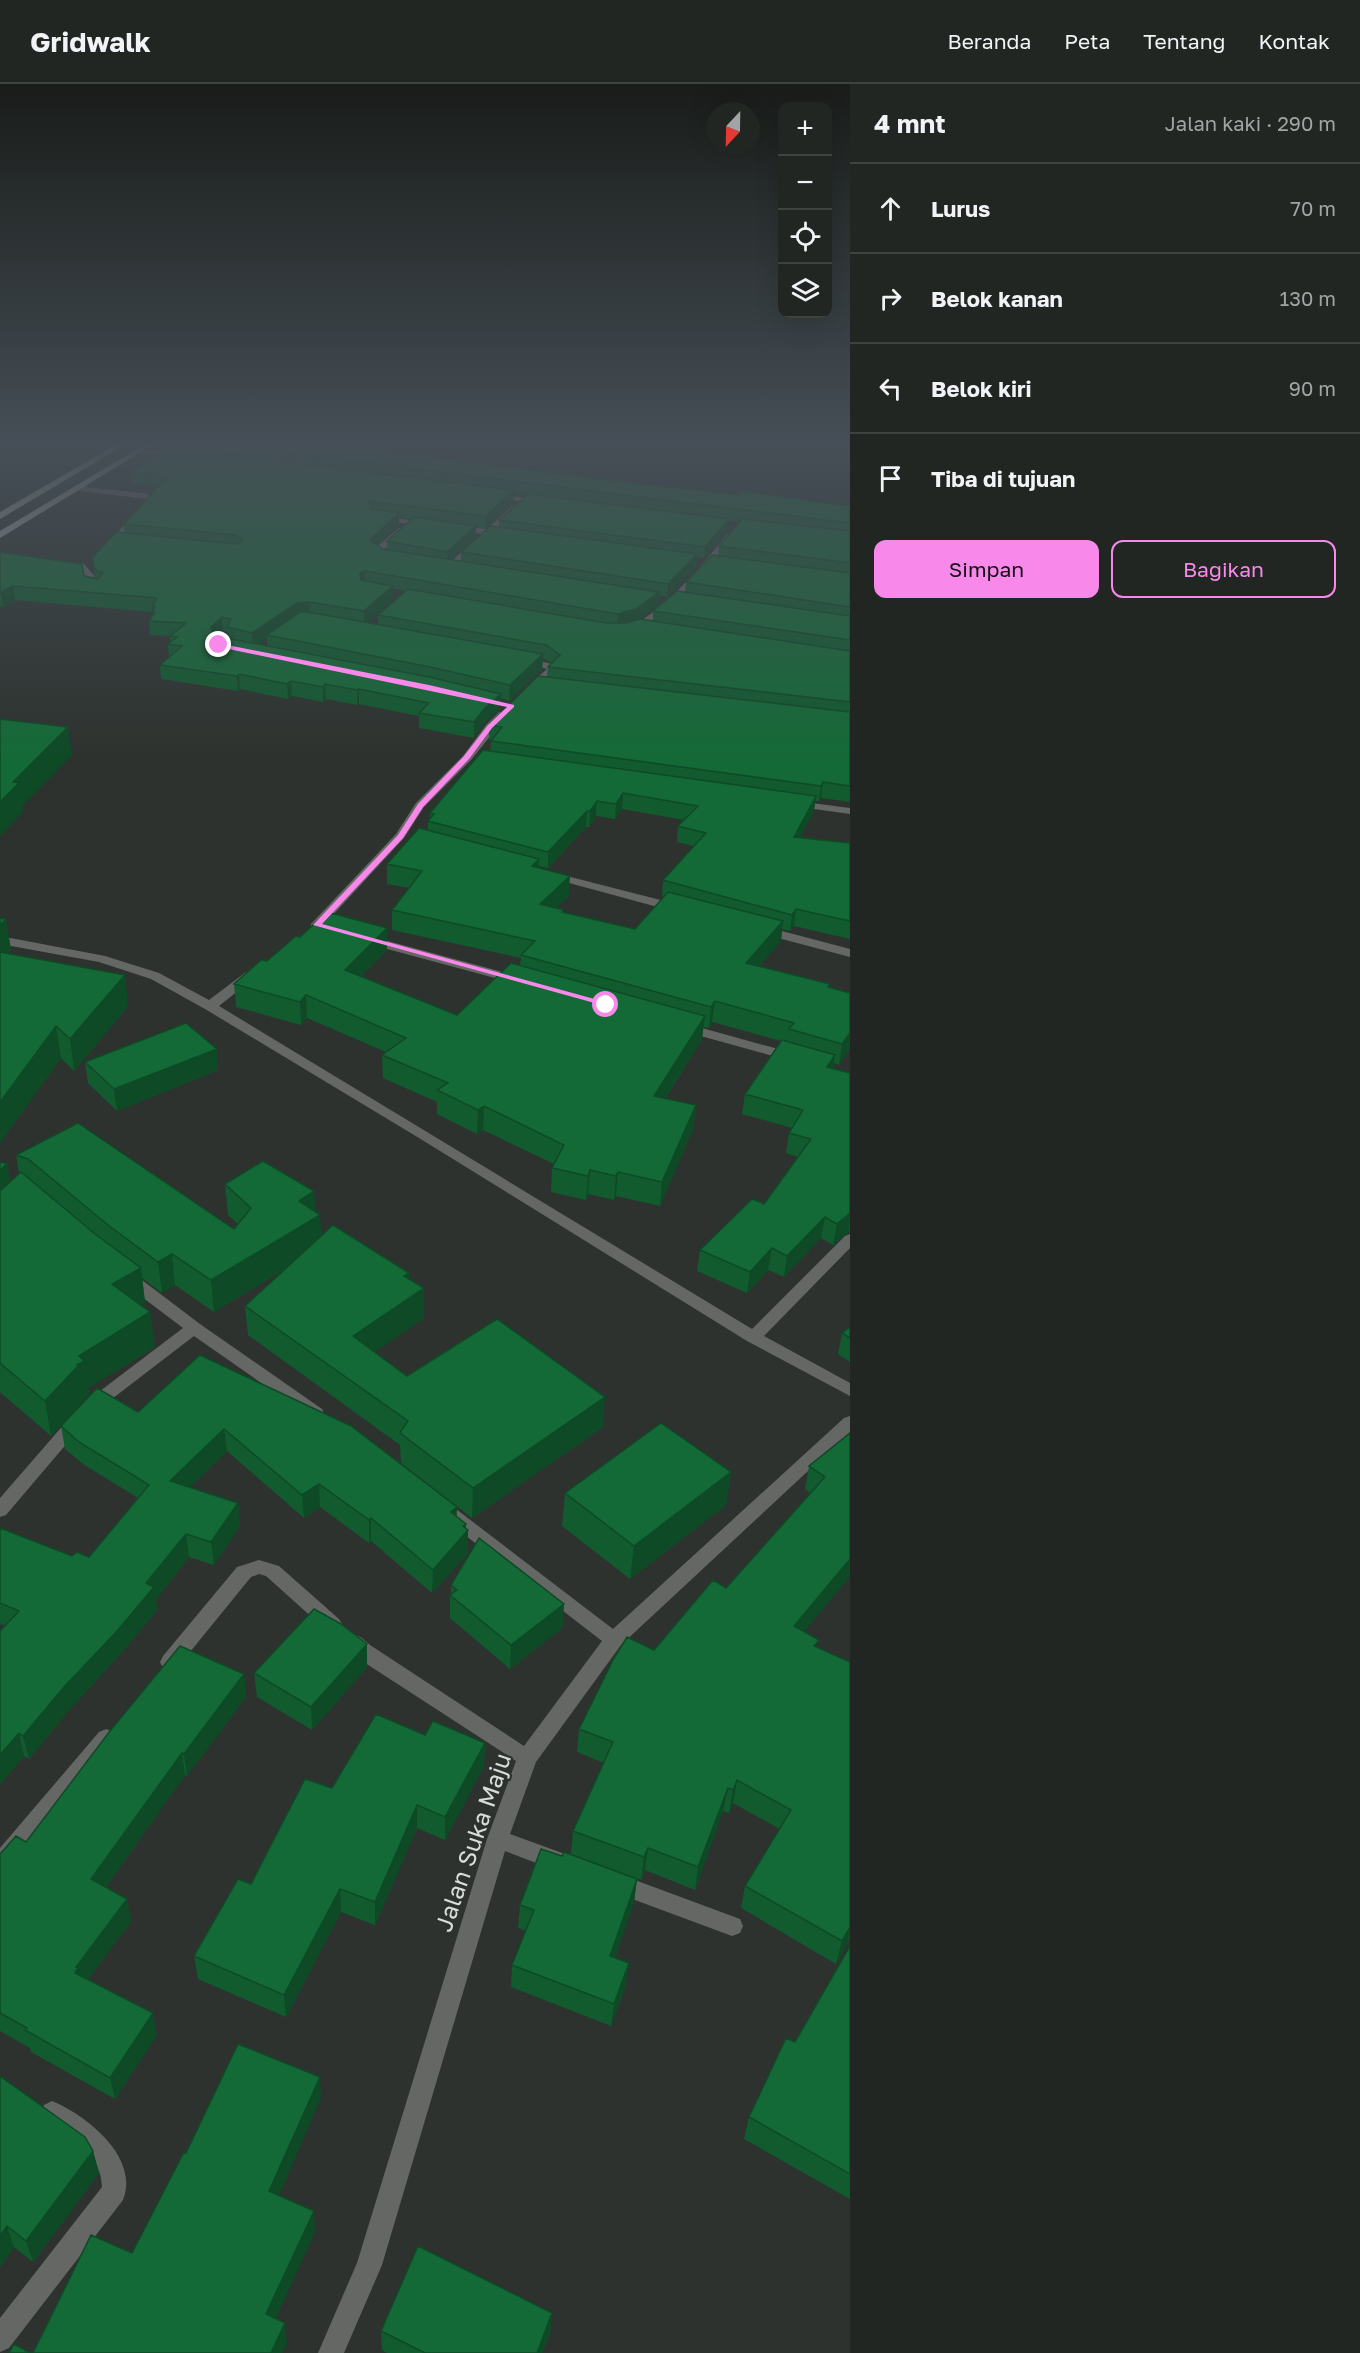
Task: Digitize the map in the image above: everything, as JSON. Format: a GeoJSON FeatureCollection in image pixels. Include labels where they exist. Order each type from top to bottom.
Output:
{"type":"FeatureCollection","features":[{"type":"Feature","properties":{"kind":"street"},"geometry":{"type":"LineString","coordinates":[[380,549],[377,551],[379,555],[395,559]]}},
{"type":"Feature","properties":{"kind":"street"},"geometry":{"type":"LineString","coordinates":[[450,567],[469,549]]}},
{"type":"Feature","properties":{"kind":"street"},"geometry":{"type":"LineString","coordinates":[[617,634],[639,627],[671,601],[719,549]]}},
{"type":"Feature","properties":{"kind":"street"},"geometry":{"type":"LineString","coordinates":[[697,561],[720,565]]}},
{"type":"Feature","properties":{"kind":"street"},"geometry":{"type":"LineString","coordinates":[[52,563],[81,566],[90,575],[90,586],[98,588]]}},
{"type":"Feature","properties":{"kind":"street"},"geometry":{"type":"LineString","coordinates":[[439,565],[462,569]]}},
{"type":"Feature","properties":{"kind":"street"},"geometry":{"type":"LineString","coordinates":[[657,601],[685,601]]}},
{"type":"Feature","properties":{"kind":"street"},"geometry":{"type":"LineString","coordinates":[[639,627],[651,629]]}},
{"type":"Feature","properties":{"kind":"street"},"geometry":{"type":"LineString","coordinates":[[507,656],[552,667],[550,672],[519,699]]}},
{"type":"Feature","properties":{"kind":"street"},"geometry":{"type":"LineString","coordinates":[[534,685],[546,686]]}},
{"type":"Feature","properties":{"kind":"street"},"geometry":{"type":"LineString","coordinates":[[318,929],[406,838],[420,806],[472,759],[490,726],[512,706],[501,704]]}},
{"type":"Feature","properties":{"kind":"street"},"geometry":{"type":"LineString","coordinates":[[780,802],[850,811]]}},
{"type":"Feature","properties":{"kind":"street"},"geometry":{"type":"LineString","coordinates":[[539,872],[688,911]]}},
{"type":"Feature","properties":{"kind":"street"},"geometry":{"type":"LineString","coordinates":[[746,926],[850,953]]}},
{"type":"Feature","properties":{"kind":"street"},"geometry":{"type":"LineString","coordinates":[[352,935],[525,983]]}},
{"type":"Feature","properties":{"kind":"street"},"geometry":{"type":"LineString","coordinates":[[0,940],[27,950],[101,959],[155,976],[210,1006],[753,1337],[850,1390]]}},
{"type":"Feature","properties":{"kind":"street"},"geometry":{"type":"LineString","coordinates":[[210,1006],[263,966]]}},
{"type":"Feature","properties":{"kind":"street"},"geometry":{"type":"LineString","coordinates":[[673,1024],[806,1061]]}},
{"type":"Feature","properties":{"kind":"street"},"geometry":{"type":"LineString","coordinates":[[753,1337],[850,1239]]}},
{"type":"Feature","properties":{"kind":"street"},"geometry":{"type":"LineString","coordinates":[[115,1268],[194,1328],[330,1423]]}},
{"type":"Feature","properties":{"kind":"street"},"geometry":{"type":"LineString","coordinates":[[0,1510],[85,1411],[194,1328]]}},
{"type":"Feature","properties":{"kind":"street","name":"Jalan Suka Maju"},"geometry":{"type":"LineString","coordinates":[[331,2353],[369,2265],[498,1839],[527,1758],[614,1640],[850,1422]]}},
{"type":"Feature","properties":{"kind":"street"},"geometry":{"type":"LineString","coordinates":[[435,1502],[614,1640]]}},
{"type":"Feature","properties":{"kind":"street"},"geometry":{"type":"LineString","coordinates":[[159,1675],[244,1572],[260,1568],[272,1571],[363,1651],[527,1758]]}},
{"type":"Feature","properties":{"kind":"street"},"geometry":{"type":"LineString","coordinates":[[0,1864],[122,1719]]}},
{"type":"Feature","properties":{"kind":"street"},"geometry":{"type":"LineString","coordinates":[[498,1839],[576,1868]]}},
{"type":"Feature","properties":{"kind":"street"},"geometry":{"type":"LineString","coordinates":[[598,1876],[732,1926]]}},
{"type":"Feature","properties":{"kind":"street"},"geometry":{"type":"LineString","coordinates":[[0,2339],[114,2190],[113,2169],[101,2148],[29,2097]]}},
{"type":"Feature","properties":{"kind":"building"},"geometry":{"type":"Polygon","coordinates":[[[100,549],[383,549],[659,592],[636,609],[618,614],[365,571],[360,573],[361,580],[393,586],[364,611],[309,602],[297,603],[252,633],[227,627],[231,619],[222,617],[211,627],[212,633],[221,637],[429,677],[501,694],[474,722],[419,713],[429,703],[359,689],[325,684],[323,687],[291,681],[287,684],[239,674],[237,676],[160,665],[182,646],[168,644],[177,637],[170,636],[186,623],[149,621],[155,612],[152,612],[155,607],[152,607],[157,598],[13,586],[0,593],[0,552],[82,564],[84,576],[98,579],[103,573],[95,569],[92,558],[100,549]]]}},
{"type":"Feature","properties":{"kind":"building"},"geometry":{"type":"Polygon","coordinates":[[[430,549],[450,549],[447,552],[430,549]]]}},
{"type":"Feature","properties":{"kind":"building"},"geometry":{"type":"Polygon","coordinates":[[[465,549],[659,549],[697,554],[668,584],[461,552],[465,549]]]}},
{"type":"Feature","properties":{"kind":"building"},"geometry":{"type":"Polygon","coordinates":[[[741,549],[850,549],[850,563],[741,549]]]}},
{"type":"Feature","properties":{"kind":"building"},"geometry":{"type":"Polygon","coordinates":[[[712,555],[850,573],[850,607],[686,582],[712,555]]]}},
{"type":"Feature","properties":{"kind":"building"},"geometry":{"type":"Polygon","coordinates":[[[408,589],[606,623],[626,623],[640,619],[850,651],[850,702],[548,667],[560,655],[546,645],[378,615],[408,589]]]}},
{"type":"Feature","properties":{"kind":"building"},"geometry":{"type":"Polygon","coordinates":[[[677,591],[850,616],[850,640],[653,611],[677,591]]]}},
{"type":"Feature","properties":{"kind":"building"},"geometry":{"type":"Polygon","coordinates":[[[300,612],[543,654],[510,685],[267,635],[300,612]]]}},
{"type":"Feature","properties":{"kind":"building"},"geometry":{"type":"Polygon","coordinates":[[[538,676],[850,712],[850,786],[823,782],[821,786],[491,741],[502,727],[489,725],[538,676]]]}},
{"type":"Feature","properties":{"kind":"building"},"geometry":{"type":"Polygon","coordinates":[[[0,719],[68,727],[13,782],[19,783],[0,802],[0,719]]]}},
{"type":"Feature","properties":{"kind":"building"},"geometry":{"type":"Polygon","coordinates":[[[483,750],[816,796],[794,837],[850,843],[850,921],[796,909],[792,915],[663,880],[706,833],[678,826],[698,806],[623,793],[616,804],[597,801],[590,811],[587,811],[548,852],[428,821],[434,814],[430,813],[483,750]]]}},
{"type":"Feature","properties":{"kind":"building"},"geometry":{"type":"Polygon","coordinates":[[[419,828],[539,859],[532,866],[570,876],[540,904],[564,910],[562,912],[635,929],[668,892],[783,921],[746,963],[830,984],[828,987],[850,993],[850,1033],[842,1044],[789,1029],[794,1023],[715,1001],[711,1007],[521,955],[535,941],[392,910],[422,871],[387,864],[419,828]]]}},
{"type":"Feature","properties":{"kind":"building"},"geometry":{"type":"Polygon","coordinates":[[[327,912],[387,928],[345,970],[457,1015],[511,963],[705,1016],[654,1096],[696,1105],[662,1182],[618,1172],[616,1176],[590,1170],[588,1176],[552,1168],[564,1145],[484,1106],[478,1110],[437,1090],[448,1083],[382,1055],[406,1038],[306,995],[300,1002],[234,984],[261,960],[267,961],[296,936],[300,937],[327,912]]]}},
{"type":"Feature","properties":{"kind":"building"},"geometry":{"type":"Polygon","coordinates":[[[0,952],[125,975],[70,1039],[56,1026],[0,1102],[0,952]]]}},
{"type":"Feature","properties":{"kind":"building"},"geometry":{"type":"Polygon","coordinates":[[[186,1023],[217,1049],[114,1089],[85,1062],[186,1023]]]}},
{"type":"Feature","properties":{"kind":"building"},"geometry":{"type":"Polygon","coordinates":[[[782,1040],[835,1055],[827,1067],[850,1073],[850,1213],[837,1224],[825,1217],[787,1256],[772,1248],[750,1272],[700,1250],[752,1199],[764,1204],[811,1139],[789,1133],[803,1110],[745,1094],[782,1040]]]}},
{"type":"Feature","properties":{"kind":"building"},"geometry":{"type":"Polygon","coordinates":[[[78,1123],[234,1229],[251,1208],[225,1184],[263,1161],[314,1191],[299,1201],[320,1215],[211,1280],[172,1254],[158,1262],[108,1225],[28,1159],[16,1155],[78,1123]]]}},
{"type":"Feature","properties":{"kind":"building"},"geometry":{"type":"Polygon","coordinates":[[[0,1162],[7,1164],[0,1170],[0,1162]]]}},
{"type":"Feature","properties":{"kind":"building"},"geometry":{"type":"Polygon","coordinates":[[[21,1172],[95,1234],[141,1268],[112,1284],[150,1312],[79,1356],[84,1361],[77,1365],[45,1401],[0,1363],[0,1191],[21,1172]]]}},
{"type":"Feature","properties":{"kind":"building"},"geometry":{"type":"Polygon","coordinates":[[[333,1225],[409,1273],[404,1276],[424,1288],[353,1336],[407,1376],[497,1319],[605,1397],[473,1488],[400,1433],[408,1421],[245,1306],[333,1225]]]}},
{"type":"Feature","properties":{"kind":"building"},"geometry":{"type":"Polygon","coordinates":[[[850,1327],[850,1338],[842,1333],[850,1327]]]}},
{"type":"Feature","properties":{"kind":"building"},"geometry":{"type":"Polygon","coordinates":[[[200,1355],[351,1426],[457,1507],[451,1512],[466,1524],[463,1526],[468,1530],[433,1570],[371,1518],[369,1520],[319,1484],[302,1495],[224,1429],[170,1481],[238,1503],[211,1542],[186,1534],[146,1583],[154,1587],[118,1630],[64,1687],[23,1736],[19,1733],[0,1755],[0,1631],[19,1611],[0,1603],[0,1528],[72,1556],[77,1552],[89,1557],[149,1485],[79,1442],[61,1426],[97,1388],[138,1412],[200,1355]]]}},
{"type":"Feature","properties":{"kind":"building"},"geometry":{"type":"Polygon","coordinates":[[[661,1423],[731,1472],[634,1546],[565,1493],[661,1423]]]}},
{"type":"Feature","properties":{"kind":"building"},"geometry":{"type":"Polygon","coordinates":[[[850,1433],[850,1559],[794,1626],[819,1640],[814,1646],[850,1662],[850,1927],[842,1941],[745,1886],[791,1810],[737,1780],[733,1790],[728,1788],[698,1867],[648,1848],[644,1857],[573,1831],[613,1742],[579,1729],[627,1637],[654,1650],[713,1580],[726,1588],[825,1477],[809,1466],[850,1433]]]}},
{"type":"Feature","properties":{"kind":"building"},"geometry":{"type":"Polygon","coordinates":[[[479,1538],[564,1604],[511,1645],[450,1595],[457,1590],[451,1585],[479,1538]]]}},
{"type":"Feature","properties":{"kind":"building"},"geometry":{"type":"Polygon","coordinates":[[[314,1609],[341,1624],[367,1644],[311,1707],[254,1673],[314,1609]]]}},
{"type":"Feature","properties":{"kind":"building"},"geometry":{"type":"Polygon","coordinates":[[[180,1646],[244,1674],[184,1754],[182,1753],[91,1879],[127,1899],[76,1967],[78,1968],[75,1973],[153,2013],[110,2078],[25,2030],[27,2028],[0,2013],[0,1854],[16,1836],[26,1842],[110,1731],[180,1646]]]}},
{"type":"Feature","properties":{"kind":"building"},"geometry":{"type":"Polygon","coordinates":[[[376,1714],[425,1735],[433,1721],[485,1743],[445,1817],[417,1805],[375,1902],[340,1889],[284,1995],[194,1956],[238,1879],[251,1884],[305,1779],[332,1788],[376,1714]]]}},
{"type":"Feature","properties":{"kind":"building"},"geometry":{"type":"Polygon","coordinates":[[[541,1849],[562,1856],[564,1852],[637,1879],[610,1956],[629,1963],[614,2004],[512,1965],[534,1910],[520,1905],[541,1849]]]}},
{"type":"Feature","properties":{"kind":"building"},"geometry":{"type":"Polygon","coordinates":[[[850,1946],[850,2174],[749,2117],[786,2038],[795,2042],[850,1946]]]}},
{"type":"Feature","properties":{"kind":"building"},"geometry":{"type":"Polygon","coordinates":[[[238,2044],[320,2077],[269,2191],[314,2211],[266,2314],[285,2323],[271,2353],[33,2353],[91,2235],[132,2253],[184,2152],[186,2153],[238,2044]]]}},
{"type":"Feature","properties":{"kind":"building"},"geometry":{"type":"Polygon","coordinates":[[[0,2076],[85,2137],[93,2151],[26,2241],[7,2226],[0,2236],[0,2076]]]}},
{"type":"Feature","properties":{"kind":"building"},"geometry":{"type":"Polygon","coordinates":[[[418,2246],[552,2313],[537,2353],[425,2353],[381,2331],[418,2246]]]}},
{"type":"Feature","properties":{"kind":"building"},"geometry":{"type":"Polygon","coordinates":[[[14,2344],[30,2353],[9,2353],[14,2344]]]}},
{"type":"Feature","properties":{"kind":"route"},"geometry":{"type":"LineString","coordinates":[[219,645],[512,706],[490,726],[466,758],[420,806],[400,836],[317,925],[606,1005]]}}]}
